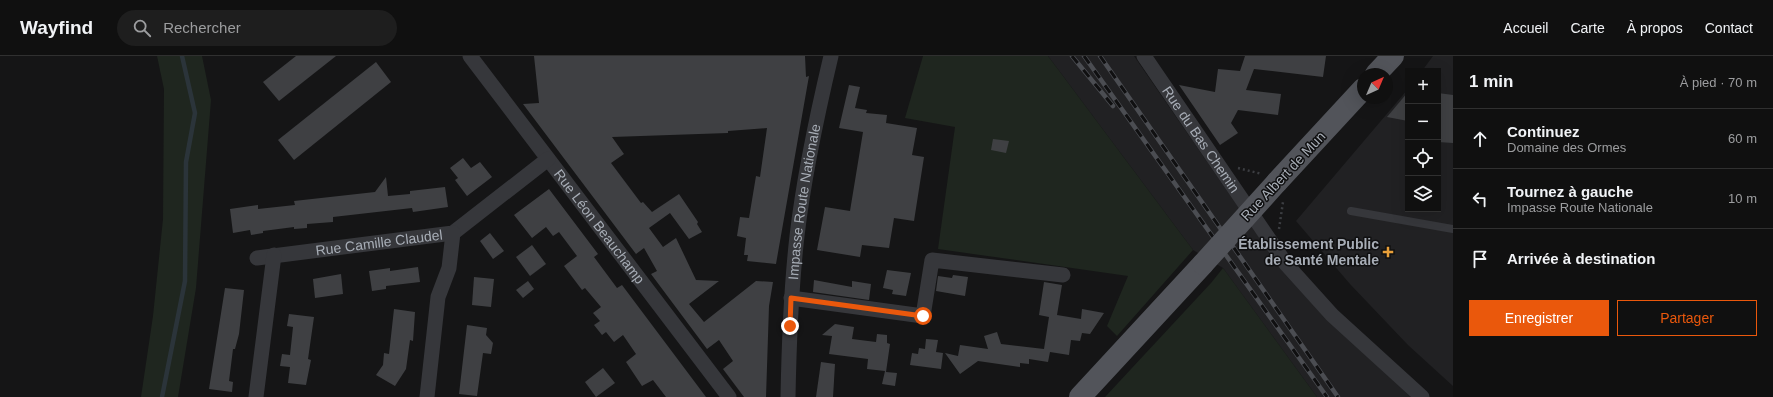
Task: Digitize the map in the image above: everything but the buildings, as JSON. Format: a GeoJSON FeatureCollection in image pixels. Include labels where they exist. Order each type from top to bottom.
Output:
{"type":"FeatureCollection","features":[{"type":"Feature","properties":{"kind":"main road"},"geometry":{"type":"LineString","coordinates":[[1382,68],[1393,56]]}},
{"type":"Feature","properties":{"kind":"main road","name":"Rue Albert de Mun"},"geometry":{"type":"LineString","coordinates":[[1080,397],[1357,95]]}},
{"type":"Feature","properties":{"kind":"street","name":"Rue Léon Beauchamp"},"geometry":{"type":"LineString","coordinates":[[470,56],[730,397]]}},
{"type":"Feature","properties":{"kind":"street","name":"Impasse Route Nationale"},"geometry":{"type":"LineString","coordinates":[[788,397],[791,298],[797,236],[815,129],[831,56]]}},
{"type":"Feature","properties":{"kind":"street","name":"Rue du Bas Chemin"},"geometry":{"type":"LineString","coordinates":[[1144,56],[1286,264],[1332,315],[1422,397]]}},
{"type":"Feature","properties":{"kind":"street","name":"Rue Camille Claudel"},"geometry":{"type":"LineString","coordinates":[[256,258],[453,233],[548,159]]}},
{"type":"Feature","properties":{"kind":"street"},"geometry":{"type":"LineString","coordinates":[[427,397],[438,297],[449,268],[453,233]]}},
{"type":"Feature","properties":{"kind":"street"},"geometry":{"type":"LineString","coordinates":[[256,397],[274,255]]}},
{"type":"Feature","properties":{"kind":"street"},"geometry":{"type":"LineString","coordinates":[[791,298],[923,316],[932,260],[1063,275]]}},
{"type":"Feature","properties":{"kind":"lane"},"geometry":{"type":"LineString","coordinates":[[1351,211],[1453,229]]}},
{"type":"Feature","properties":{"kind":"path"},"geometry":{"type":"LineString","coordinates":[[1236,168],[1275,184],[1279,232]]}},
{"type":"Feature","properties":{"kind":"shaded area"},"geometry":{"type":"Polygon","coordinates":[[[157,56],[202,56],[211,100],[196,288],[178,397],[141,397],[153,316],[163,219],[164,89],[157,56]]]}},
{"type":"Feature","properties":{"kind":"shaded area"},"geometry":{"type":"Polygon","coordinates":[[[923,56],[1048,56],[1193,250],[1117,336],[1107,326],[1128,276],[938,249],[955,127],[905,118],[923,56]]]}},
{"type":"Feature","properties":{"kind":"shaded area"},"geometry":{"type":"Polygon","coordinates":[[[1048,56],[1134,56],[1268,250],[1344,335],[1411,397],[1317,397],[1223,268],[1193,250],[1048,56]]]}},
{"type":"Feature","properties":{"kind":"shaded area","name":"Établissement Public de Santé Mentale"},"geometry":{"type":"Polygon","coordinates":[[[1433,56],[1453,56],[1453,386],[1408,345],[1350,284],[1296,221],[1405,93],[1405,212],[1441,212],[1441,68],[1424,68],[1433,56]]]}},
{"type":"Feature","properties":{"kind":"shaded area"},"geometry":{"type":"Polygon","coordinates":[[[1223,268],[1317,397],[1105,397],[1211,283],[1223,268]]]}},
{"type":"Feature","properties":{"kind":"waterway"},"geometry":{"type":"LineString","coordinates":[[162,397],[185,281],[186,162],[195,113],[182,56]]}},
{"type":"Feature","properties":{"kind":"railway"},"geometry":{"type":"LineString","coordinates":[[1072,56],[1113,106]]}},
{"type":"Feature","properties":{"kind":"railway"},"geometry":{"type":"LineString","coordinates":[[1084,56],[1327,397]]}},
{"type":"Feature","properties":{"kind":"railway"},"geometry":{"type":"LineString","coordinates":[[1100,56],[1338,397]]}},
{"type":"Feature","properties":{"kind":"place","name":"Établissement Public de Santé Mentale"},"geometry":{"type":"Point","coordinates":[1388,252]}},
{"type":"Feature","properties":{"kind":"route"},"geometry":{"type":"LineString","coordinates":[[790,326],[791,298],[923,316]]}}]}
